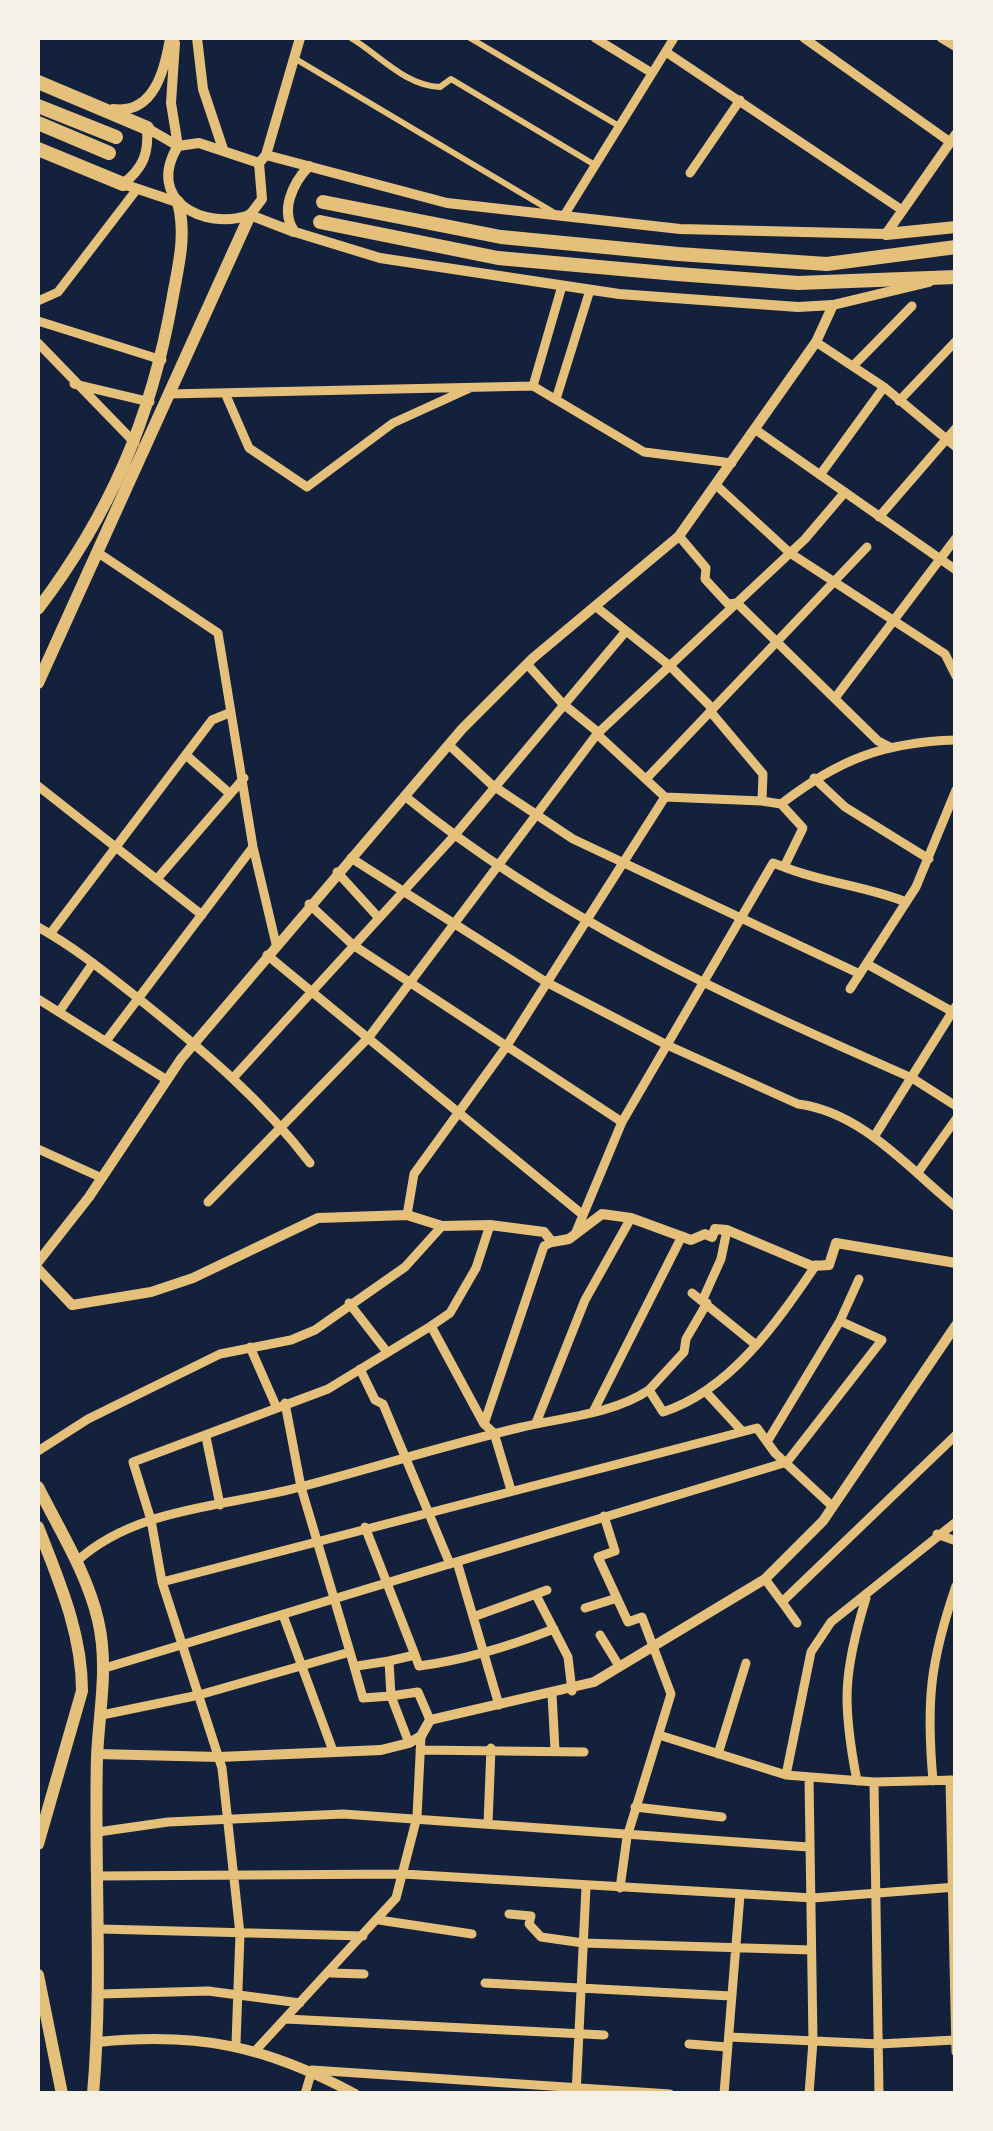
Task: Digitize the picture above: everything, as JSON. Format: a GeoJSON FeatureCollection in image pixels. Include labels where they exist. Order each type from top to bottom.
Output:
{"type":"FeatureCollection","features":[{"type":"Feature","properties":{"kind":"highway"},"geometry":{"type":"LineString","coordinates":[[38,82],[147,128]]}},
{"type":"Feature","properties":{"kind":"highway"},"geometry":{"type":"LineString","coordinates":[[38,106],[116,137]]}},
{"type":"Feature","properties":{"kind":"highway"},"geometry":{"type":"LineString","coordinates":[[38,123],[109,153]]}},
{"type":"Feature","properties":{"kind":"highway"},"geometry":{"type":"LineString","coordinates":[[38,149],[130,186]]}},
{"type":"Feature","properties":{"kind":"highway"},"geometry":{"type":"LineString","coordinates":[[323,202],[501,238],[678,254],[827,264],[956,246]]}},
{"type":"Feature","properties":{"kind":"highway"},"geometry":{"type":"LineString","coordinates":[[320,222],[498,258],[798,283],[953,282]]}},
{"type":"Feature","properties":{"kind":"main road"},"geometry":{"type":"LineString","coordinates":[[38,609],[106,504],[150,402],[162,360],[185,230],[178,202]]}},
{"type":"Feature","properties":{"kind":"main road"},"geometry":{"type":"LineString","coordinates":[[38,683],[100,554],[250,215]]}},
{"type":"Feature","properties":{"kind":"main road"},"geometry":{"type":"LineString","coordinates":[[886,234],[956,227]]}},
{"type":"Feature","properties":{"kind":"main road"},"geometry":{"type":"LineString","coordinates":[[38,1487],[76,1562],[98,1618],[105,1668],[97,1754],[101,1929],[93,2094]]}},
{"type":"Feature","properties":{"kind":"main road"},"geometry":{"type":"LineString","coordinates":[[38,1527],[81,1644],[82,1671],[82,1692],[38,1844]]}},
{"type":"Feature","properties":{"kind":"main road"},"geometry":{"type":"LineString","coordinates":[[38,1975],[41,2011],[62,2094]]}},
{"type":"Feature","properties":{"kind":"street"},"geometry":{"type":"LineString","coordinates":[[95,107],[125,111],[150,97],[165,66],[172,38]]}},
{"type":"Feature","properties":{"kind":"street"},"geometry":{"type":"LineString","coordinates":[[172,38],[171,103],[178,146],[168,161],[166,181],[178,202]]}},
{"type":"Feature","properties":{"kind":"street"},"geometry":{"type":"LineString","coordinates":[[197,38],[203,90],[223,149]]}},
{"type":"Feature","properties":{"kind":"street"},"geometry":{"type":"LineString","coordinates":[[250,215],[262,198],[262,159],[300,38]]}},
{"type":"Feature","properties":{"kind":"street"},"geometry":{"type":"LineString","coordinates":[[351,38],[386,59],[407,80],[440,87],[451,79],[594,165]]}},
{"type":"Feature","properties":{"kind":"street"},"geometry":{"type":"LineString","coordinates":[[470,38],[619,126]]}},
{"type":"Feature","properties":{"kind":"street"},"geometry":{"type":"LineString","coordinates":[[595,38],[652,73]]}},
{"type":"Feature","properties":{"kind":"street"},"geometry":{"type":"LineString","coordinates":[[560,213],[674,38]]}},
{"type":"Feature","properties":{"kind":"street"},"geometry":{"type":"LineString","coordinates":[[147,128],[178,146],[199,143],[310,166],[447,203],[680,229],[886,234],[953,138],[804,38]]}},
{"type":"Feature","properties":{"kind":"street"},"geometry":{"type":"LineString","coordinates":[[942,38],[956,47]]}},
{"type":"Feature","properties":{"kind":"street"},"geometry":{"type":"LineString","coordinates":[[666,52],[902,210]]}},
{"type":"Feature","properties":{"kind":"street"},"geometry":{"type":"LineString","coordinates":[[294,58],[560,213]]}},
{"type":"Feature","properties":{"kind":"street"},"geometry":{"type":"LineString","coordinates":[[690,174],[740,100]]}},
{"type":"Feature","properties":{"kind":"street"},"geometry":{"type":"LineString","coordinates":[[39,296],[58,292],[130,186],[147,155],[147,128]]}},
{"type":"Feature","properties":{"kind":"street"},"geometry":{"type":"LineString","coordinates":[[295,232],[288,224],[287,208],[298,178],[310,166]]}},
{"type":"Feature","properties":{"kind":"street"},"geometry":{"type":"LineString","coordinates":[[130,186],[216,220],[250,215],[380,258],[590,290],[798,308],[953,282]]}},
{"type":"Feature","properties":{"kind":"street"},"geometry":{"type":"LineString","coordinates":[[533,386],[562,286]]}},
{"type":"Feature","properties":{"kind":"street"},"geometry":{"type":"LineString","coordinates":[[556,396],[590,290]]}},
{"type":"Feature","properties":{"kind":"street"},"geometry":{"type":"LineString","coordinates":[[552,1242],[544,1232],[490,1225],[442,1226],[408,1215],[306,1221],[237,1260],[193,1278],[152,1292],[72,1305],[38,1266],[194,1043],[309,904],[449,746],[528,664],[679,536],[816,342],[833,305]]}},
{"type":"Feature","properties":{"kind":"street"},"geometry":{"type":"LineString","coordinates":[[853,366],[912,306]]}},
{"type":"Feature","properties":{"kind":"street"},"geometry":{"type":"LineString","coordinates":[[38,320],[162,360]]}},
{"type":"Feature","properties":{"kind":"street"},"geometry":{"type":"LineString","coordinates":[[816,342],[884,387],[956,448]]}},
{"type":"Feature","properties":{"kind":"street"},"geometry":{"type":"LineString","coordinates":[[899,400],[956,342]]}},
{"type":"Feature","properties":{"kind":"street"},"geometry":{"type":"LineString","coordinates":[[38,343],[72,383],[135,443]]}},
{"type":"Feature","properties":{"kind":"street"},"geometry":{"type":"LineString","coordinates":[[72,383],[150,402]]}},
{"type":"Feature","properties":{"kind":"street"},"geometry":{"type":"LineString","coordinates":[[224,392],[249,448],[307,487],[393,422],[477,385]]}},
{"type":"Feature","properties":{"kind":"street"},"geometry":{"type":"LineString","coordinates":[[169,394],[533,386],[556,396],[644,452],[732,463]]}},
{"type":"Feature","properties":{"kind":"street"},"geometry":{"type":"LineString","coordinates":[[820,475],[884,387]]}},
{"type":"Feature","properties":{"kind":"street"},"geometry":{"type":"LineString","coordinates":[[879,517],[956,428]]}},
{"type":"Feature","properties":{"kind":"street"},"geometry":{"type":"LineString","coordinates":[[756,430],[956,570]]}},
{"type":"Feature","properties":{"kind":"street"},"geometry":{"type":"LineString","coordinates":[[716,485],[790,553],[945,654],[956,676]]}},
{"type":"Feature","properties":{"kind":"street"},"geometry":{"type":"LineString","coordinates":[[208,1202],[369,1037],[598,734],[790,553],[845,492]]}},
{"type":"Feature","properties":{"kind":"street"},"geometry":{"type":"LineString","coordinates":[[679,536],[706,568],[705,579],[728,604],[736,603]]}},
{"type":"Feature","properties":{"kind":"street"},"geometry":{"type":"LineString","coordinates":[[836,698],[956,538]]}},
{"type":"Feature","properties":{"kind":"street"},"geometry":{"type":"LineString","coordinates":[[647,778],[868,547]]}},
{"type":"Feature","properties":{"kind":"street"},"geometry":{"type":"LineString","coordinates":[[100,554],[218,634],[253,847],[276,944]]}},
{"type":"Feature","properties":{"kind":"street"},"geometry":{"type":"LineString","coordinates":[[736,603],[890,747]]}},
{"type":"Feature","properties":{"kind":"street"},"geometry":{"type":"LineString","coordinates":[[595,606],[670,666],[712,710],[762,774],[762,800]]}},
{"type":"Feature","properties":{"kind":"street"},"geometry":{"type":"LineString","coordinates":[[234,1077],[454,836],[492,785],[626,631]]}},
{"type":"Feature","properties":{"kind":"street"},"geometry":{"type":"LineString","coordinates":[[528,664],[608,749],[665,797],[781,804],[803,828],[784,867]]}},
{"type":"Feature","properties":{"kind":"street"},"geometry":{"type":"LineString","coordinates":[[50,934],[212,720],[229,713]]}},
{"type":"Feature","properties":{"kind":"street"},"geometry":{"type":"LineString","coordinates":[[781,804],[840,762],[909,741],[956,740]]}},
{"type":"Feature","properties":{"kind":"street"},"geometry":{"type":"LineString","coordinates":[[449,746],[492,785],[537,817],[740,920],[818,951],[860,974]]}},
{"type":"Feature","properties":{"kind":"street"},"geometry":{"type":"LineString","coordinates":[[186,755],[228,792]]}},
{"type":"Feature","properties":{"kind":"street"},"geometry":{"type":"LineString","coordinates":[[157,878],[244,778]]}},
{"type":"Feature","properties":{"kind":"street"},"geometry":{"type":"LineString","coordinates":[[814,778],[845,806],[929,859]]}},
{"type":"Feature","properties":{"kind":"street"},"geometry":{"type":"LineString","coordinates":[[38,786],[202,915]]}},
{"type":"Feature","properties":{"kind":"street"},"geometry":{"type":"LineString","coordinates":[[850,989],[929,859],[956,790]]}},
{"type":"Feature","properties":{"kind":"street"},"geometry":{"type":"LineString","coordinates":[[406,796],[454,836],[588,921],[912,1078],[956,1106]]}},
{"type":"Feature","properties":{"kind":"street"},"geometry":{"type":"LineString","coordinates":[[408,1215],[414,1174],[506,1048],[665,797]]}},
{"type":"Feature","properties":{"kind":"street"},"geometry":{"type":"LineString","coordinates":[[106,1041],[253,847]]}},
{"type":"Feature","properties":{"kind":"street"},"geometry":{"type":"LineString","coordinates":[[351,858],[546,982],[667,1046],[798,1104],[816,1106],[874,1137],[920,1172],[956,1207]]}},
{"type":"Feature","properties":{"kind":"street"},"geometry":{"type":"LineString","coordinates":[[576,1232],[622,1122],[772,863],[875,889],[906,902]]}},
{"type":"Feature","properties":{"kind":"street"},"geometry":{"type":"LineString","coordinates":[[338,872],[378,917]]}},
{"type":"Feature","properties":{"kind":"street"},"geometry":{"type":"LineString","coordinates":[[309,904],[353,945],[622,1122]]}},
{"type":"Feature","properties":{"kind":"street"},"geometry":{"type":"LineString","coordinates":[[38,927],[93,962],[234,1077],[283,1128],[310,1164]]}},
{"type":"Feature","properties":{"kind":"street"},"geometry":{"type":"LineString","coordinates":[[267,955],[582,1215]]}},
{"type":"Feature","properties":{"kind":"street"},"geometry":{"type":"LineString","coordinates":[[59,1012],[93,962]]}},
{"type":"Feature","properties":{"kind":"street"},"geometry":{"type":"LineString","coordinates":[[866,964],[954,1010],[874,1137]]}},
{"type":"Feature","properties":{"kind":"street"},"geometry":{"type":"LineString","coordinates":[[38,999],[167,1080]]}},
{"type":"Feature","properties":{"kind":"street"},"geometry":{"type":"LineString","coordinates":[[920,1172],[956,1119]]}},
{"type":"Feature","properties":{"kind":"street"},"geometry":{"type":"LineString","coordinates":[[38,1148],[102,1178]]}},
{"type":"Feature","properties":{"kind":"street"},"geometry":{"type":"LineString","coordinates":[[484,1424],[544,1246],[576,1232],[602,1214],[632,1218],[692,1240],[705,1234],[712,1237],[715,1229],[726,1230],[812,1266],[818,1262],[829,1265],[836,1243],[956,1263]]}},
{"type":"Feature","properties":{"kind":"street"},"geometry":{"type":"LineString","coordinates":[[536,1424],[585,1300],[632,1218]]}},
{"type":"Feature","properties":{"kind":"street"},"geometry":{"type":"LineString","coordinates":[[236,2043],[240,1934],[230,1823],[219,1757],[162,1582],[151,1520],[132,1462],[328,1389],[431,1326],[450,1312],[476,1268],[490,1225]]}},
{"type":"Feature","properties":{"kind":"street"},"geometry":{"type":"LineString","coordinates":[[38,1451],[88,1419],[220,1354],[290,1340],[315,1330],[405,1268],[442,1226]]}},
{"type":"Feature","properties":{"kind":"street"},"geometry":{"type":"LineString","coordinates":[[76,1562],[102,1538],[151,1520],[302,1487],[494,1434],[629,1403],[649,1390],[684,1352],[686,1339],[722,1259],[726,1230]]}},
{"type":"Feature","properties":{"kind":"street"},"geometry":{"type":"LineString","coordinates":[[593,1412],[682,1236]]}},
{"type":"Feature","properties":{"kind":"street"},"geometry":{"type":"LineString","coordinates":[[649,1390],[664,1412],[698,1401],[756,1345],[818,1262]]}},
{"type":"Feature","properties":{"kind":"street"},"geometry":{"type":"LineString","coordinates":[[767,1442],[840,1321],[859,1279]]}},
{"type":"Feature","properties":{"kind":"street"},"geometry":{"type":"LineString","coordinates":[[692,1293],[756,1345]]}},
{"type":"Feature","properties":{"kind":"street"},"geometry":{"type":"LineString","coordinates":[[349,1303],[387,1352]]}},
{"type":"Feature","properties":{"kind":"street"},"geometry":{"type":"LineString","coordinates":[[105,1668],[787,1462],[882,1340],[840,1321]]}},
{"type":"Feature","properties":{"kind":"street"},"geometry":{"type":"LineString","coordinates":[[256,2050],[331,1973],[396,1898],[417,1817],[421,1736],[430,1720],[572,1691],[732,1604],[765,1579],[832,1506],[956,1325]]}},
{"type":"Feature","properties":{"kind":"street"},"geometry":{"type":"LineString","coordinates":[[431,1326],[484,1424],[494,1434],[511,1490]]}},
{"type":"Feature","properties":{"kind":"street"},"geometry":{"type":"LineString","coordinates":[[250,1347],[280,1404],[363,1698],[418,1692],[430,1720]]}},
{"type":"Feature","properties":{"kind":"street"},"geometry":{"type":"LineString","coordinates":[[360,1369],[375,1400],[383,1404],[426,1512],[454,1563],[499,1705]]}},
{"type":"Feature","properties":{"kind":"street"},"geometry":{"type":"LineString","coordinates":[[706,1392],[741,1430]]}},
{"type":"Feature","properties":{"kind":"street"},"geometry":{"type":"LineString","coordinates":[[162,1582],[757,1428],[832,1506]]}},
{"type":"Feature","properties":{"kind":"street"},"geometry":{"type":"LineString","coordinates":[[782,1602],[956,1435]]}},
{"type":"Feature","properties":{"kind":"street"},"geometry":{"type":"LineString","coordinates":[[206,1437],[220,1505]]}},
{"type":"Feature","properties":{"kind":"street"},"geometry":{"type":"LineString","coordinates":[[604,1516],[615,1551],[598,1557],[614,1599],[628,1622],[642,1617],[670,1685],[659,1735],[627,1836],[620,1888]]}},
{"type":"Feature","properties":{"kind":"street"},"geometry":{"type":"LineString","coordinates":[[786,1774],[811,1652],[831,1622],[956,1522]]}},
{"type":"Feature","properties":{"kind":"street"},"geometry":{"type":"LineString","coordinates":[[365,1527],[419,1666],[485,1653],[554,1629]]}},
{"type":"Feature","properties":{"kind":"street"},"geometry":{"type":"LineString","coordinates":[[938,1534],[956,1541]]}},
{"type":"Feature","properties":{"kind":"street"},"geometry":{"type":"LineString","coordinates":[[765,1579],[797,1622]]}},
{"type":"Feature","properties":{"kind":"street"},"geometry":{"type":"LineString","coordinates":[[933,1781],[926,1706],[939,1635],[956,1586]]}},
{"type":"Feature","properties":{"kind":"street"},"geometry":{"type":"LineString","coordinates":[[473,1618],[548,1590]]}},
{"type":"Feature","properties":{"kind":"street"},"geometry":{"type":"LineString","coordinates":[[536,1595],[568,1657],[572,1691]]}},
{"type":"Feature","properties":{"kind":"street"},"geometry":{"type":"LineString","coordinates":[[858,1781],[845,1688],[849,1652],[867,1595]]}},
{"type":"Feature","properties":{"kind":"street"},"geometry":{"type":"LineString","coordinates":[[585,1608],[614,1599]]}},
{"type":"Feature","properties":{"kind":"street"},"geometry":{"type":"LineString","coordinates":[[283,1614],[334,1751]]}},
{"type":"Feature","properties":{"kind":"street"},"geometry":{"type":"LineString","coordinates":[[600,1636],[619,1666]]}},
{"type":"Feature","properties":{"kind":"street"},"geometry":{"type":"LineString","coordinates":[[102,1715],[199,1695],[350,1652]]}},
{"type":"Feature","properties":{"kind":"street"},"geometry":{"type":"LineString","coordinates":[[357,1666],[414,1655]]}},
{"type":"Feature","properties":{"kind":"street"},"geometry":{"type":"LineString","coordinates":[[389,1661],[391,1696],[409,1743]]}},
{"type":"Feature","properties":{"kind":"street"},"geometry":{"type":"LineString","coordinates":[[718,1754],[746,1663]]}},
{"type":"Feature","properties":{"kind":"street"},"geometry":{"type":"LineString","coordinates":[[552,1694],[555,1750]]}},
{"type":"Feature","properties":{"kind":"street"},"geometry":{"type":"LineString","coordinates":[[659,1735],[809,1778],[874,1782],[953,1780],[956,2052]]}},
{"type":"Feature","properties":{"kind":"street"},"geometry":{"type":"LineString","coordinates":[[97,1754],[219,1757],[381,1750],[421,1736]]}},
{"type":"Feature","properties":{"kind":"street"},"geometry":{"type":"LineString","coordinates":[[488,1824],[491,1748]]}},
{"type":"Feature","properties":{"kind":"street"},"geometry":{"type":"LineString","coordinates":[[420,1750],[584,1752]]}},
{"type":"Feature","properties":{"kind":"street"},"geometry":{"type":"LineString","coordinates":[[809,1778],[808,1847],[813,1898],[809,2094]]}},
{"type":"Feature","properties":{"kind":"street"},"geometry":{"type":"LineString","coordinates":[[874,1782],[879,2094]]}},
{"type":"Feature","properties":{"kind":"street"},"geometry":{"type":"LineString","coordinates":[[635,1807],[722,1817]]}},
{"type":"Feature","properties":{"kind":"street"},"geometry":{"type":"LineString","coordinates":[[98,1832],[168,1822],[230,1823],[344,1814],[808,1847]]}},
{"type":"Feature","properties":{"kind":"street"},"geometry":{"type":"LineString","coordinates":[[98,1876],[403,1874],[813,1898],[953,1887]]}},
{"type":"Feature","properties":{"kind":"street"},"geometry":{"type":"LineString","coordinates":[[577,2089],[583,2034],[580,1988],[586,1887]]}},
{"type":"Feature","properties":{"kind":"street"},"geometry":{"type":"LineString","coordinates":[[724,2094],[740,1895]]}},
{"type":"Feature","properties":{"kind":"street"},"geometry":{"type":"LineString","coordinates":[[509,1914],[531,1916],[529,1924],[541,1936],[583,1942],[810,1950]]}},
{"type":"Feature","properties":{"kind":"street"},"geometry":{"type":"LineString","coordinates":[[379,1920],[472,1934]]}},
{"type":"Feature","properties":{"kind":"street"},"geometry":{"type":"LineString","coordinates":[[101,1929],[364,1936]]}},
{"type":"Feature","properties":{"kind":"street"},"geometry":{"type":"LineString","coordinates":[[331,1973],[364,1974]]}},
{"type":"Feature","properties":{"kind":"street"},"geometry":{"type":"LineString","coordinates":[[485,1983],[731,1996]]}},
{"type":"Feature","properties":{"kind":"street"},"geometry":{"type":"LineString","coordinates":[[100,1994],[240,1993],[300,2002]]}},
{"type":"Feature","properties":{"kind":"street"},"geometry":{"type":"LineString","coordinates":[[286,2018],[604,2035]]}},
{"type":"Feature","properties":{"kind":"street"},"geometry":{"type":"LineString","coordinates":[[98,2042],[157,2036],[236,2043],[312,2070],[355,2094]]}},
{"type":"Feature","properties":{"kind":"street"},"geometry":{"type":"LineString","coordinates":[[689,2044],[955,2040]]}},
{"type":"Feature","properties":{"kind":"street"},"geometry":{"type":"LineString","coordinates":[[312,2070],[670,2094]]}},
{"type":"Feature","properties":{"kind":"street"},"geometry":{"type":"LineString","coordinates":[[305,2094],[312,2070]]}}]}
